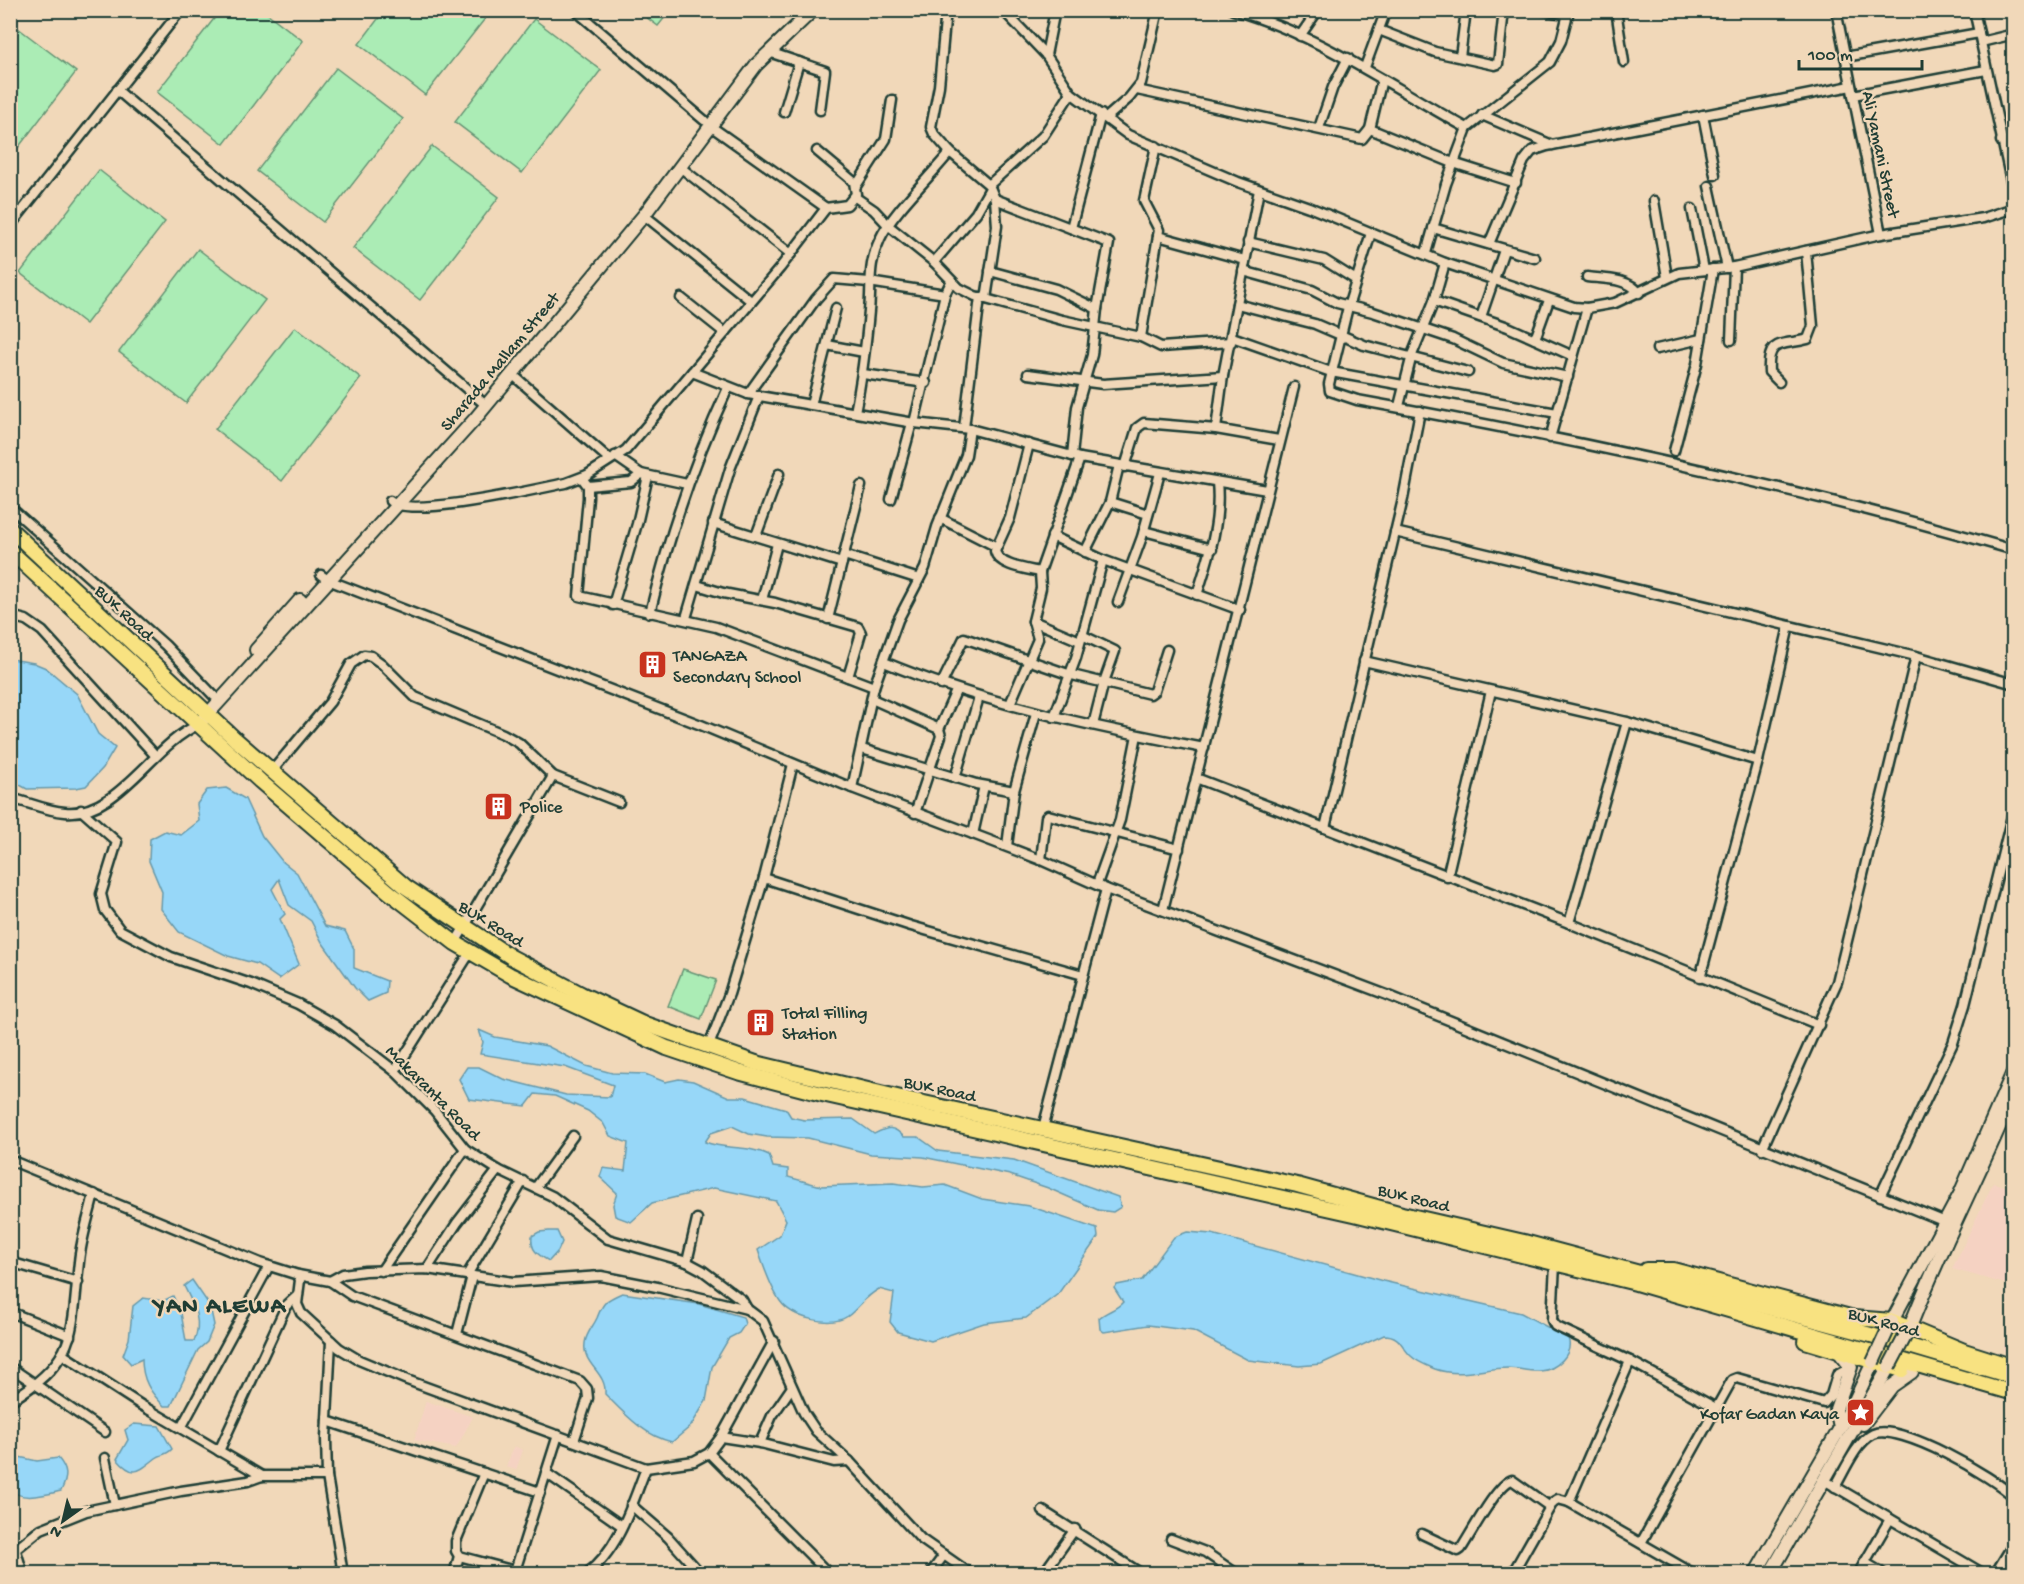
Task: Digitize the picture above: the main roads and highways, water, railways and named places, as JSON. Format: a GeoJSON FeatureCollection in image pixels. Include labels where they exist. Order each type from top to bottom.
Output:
{"type":"FeatureCollection","features":[{"type":"Feature","properties":{"kind":"main road","name":"BUK Road"},"geometry":{"type":"LineString","coordinates":[[10,529],[206,712],[372,860],[464,928],[581,994],[645,1024],[708,1048],[820,1079],[1297,1185],[2013,1377]]}},
{"type":"Feature","properties":{"kind":"main road","name":"BUK Road"},"geometry":{"type":"LineString","coordinates":[[10,551],[193,724],[389,892],[455,942],[510,975],[576,1008],[699,1060],[811,1092],[1354,1214],[1555,1265],[1635,1277],[2013,1393]]}},
{"type":"Feature","properties":{"kind":"main road"},"geometry":{"type":"LineString","coordinates":[[116,650],[127,639]]}},
{"type":"Feature","properties":{"kind":"main road"},"geometry":{"type":"LineString","coordinates":[[1635,1277],[1673,1270],[1854,1318],[1892,1321],[1964,1351],[2013,1366]]}},
{"type":"Feature","properties":{"kind":"main road"},"geometry":{"type":"LineString","coordinates":[[1635,1277],[1682,1306],[1889,1367],[2013,1398]]}},
{"type":"Feature","properties":{"kind":"water"},"geometry":{"type":"Polygon","coordinates":[[[11,659],[34,663],[46,668],[77,694],[98,734],[115,748],[103,768],[86,786],[27,789],[11,780],[11,659]]]}},
{"type":"Feature","properties":{"kind":"water"},"geometry":{"type":"Polygon","coordinates":[[[226,788],[245,799],[262,836],[282,861],[297,873],[325,926],[345,931],[354,949],[354,968],[387,981],[386,993],[368,1001],[355,988],[322,942],[311,921],[289,905],[279,879],[272,889],[285,914],[280,919],[299,964],[279,979],[257,964],[228,956],[179,932],[161,909],[162,892],[149,861],[150,839],[165,831],[181,835],[199,821],[197,804],[207,790],[226,788]]]}},
{"type":"Feature","properties":{"kind":"water"},"geometry":{"type":"Polygon","coordinates":[[[479,1030],[495,1037],[547,1046],[586,1066],[612,1073],[645,1074],[665,1082],[679,1079],[693,1081],[729,1097],[745,1097],[786,1109],[791,1117],[804,1120],[853,1119],[874,1134],[894,1129],[904,1137],[918,1137],[938,1151],[1014,1160],[1118,1197],[1121,1207],[1113,1212],[1098,1210],[1048,1188],[1010,1175],[923,1157],[871,1154],[808,1138],[749,1134],[732,1126],[711,1133],[705,1142],[769,1155],[773,1167],[788,1169],[788,1177],[821,1186],[893,1183],[923,1187],[945,1185],[982,1199],[1029,1206],[1097,1229],[1098,1237],[1058,1294],[1026,1318],[984,1323],[931,1341],[898,1332],[890,1322],[894,1293],[879,1289],[848,1316],[831,1321],[812,1319],[793,1312],[780,1301],[770,1283],[758,1250],[780,1235],[786,1220],[776,1201],[714,1188],[652,1203],[631,1222],[615,1216],[613,1205],[617,1193],[600,1177],[603,1168],[625,1171],[628,1143],[610,1136],[603,1123],[588,1111],[555,1096],[535,1094],[526,1106],[469,1099],[459,1079],[467,1067],[479,1067],[503,1079],[566,1095],[610,1097],[613,1085],[565,1067],[480,1054],[483,1042],[479,1030]]]}},
{"type":"Feature","properties":{"kind":"water"},"geometry":{"type":"Polygon","coordinates":[[[557,1231],[562,1242],[549,1261],[536,1252],[532,1245],[532,1236],[539,1232],[557,1231]]]}},
{"type":"Feature","properties":{"kind":"water"},"geometry":{"type":"Polygon","coordinates":[[[1187,1232],[1212,1234],[1383,1281],[1521,1313],[1568,1338],[1568,1350],[1562,1360],[1546,1370],[1499,1368],[1453,1373],[1444,1372],[1419,1362],[1397,1339],[1384,1335],[1321,1364],[1299,1366],[1248,1360],[1193,1331],[1148,1325],[1104,1332],[1100,1329],[1099,1318],[1123,1302],[1114,1288],[1117,1285],[1142,1280],[1174,1237],[1187,1232]]]}},
{"type":"Feature","properties":{"kind":"water"},"geometry":{"type":"Polygon","coordinates":[[[192,1280],[210,1306],[214,1325],[207,1342],[198,1350],[171,1406],[164,1406],[148,1385],[143,1373],[142,1359],[131,1364],[123,1355],[129,1339],[133,1306],[143,1298],[163,1301],[173,1296],[181,1313],[186,1341],[194,1341],[197,1334],[197,1320],[184,1286],[192,1280]]]}},
{"type":"Feature","properties":{"kind":"water"},"geometry":{"type":"Polygon","coordinates":[[[622,1293],[699,1304],[743,1317],[745,1324],[739,1333],[729,1338],[712,1367],[706,1401],[691,1426],[672,1442],[643,1429],[605,1394],[605,1386],[587,1357],[586,1339],[601,1308],[609,1300],[622,1293]]]}},
{"type":"Feature","properties":{"kind":"water"},"geometry":{"type":"Polygon","coordinates":[[[134,1424],[159,1426],[172,1449],[141,1469],[132,1471],[117,1459],[128,1440],[125,1430],[134,1424]]]}},
{"type":"Feature","properties":{"kind":"water"},"geometry":{"type":"Polygon","coordinates":[[[10,1455],[37,1461],[58,1458],[66,1474],[61,1491],[34,1496],[15,1493],[10,1481],[10,1455]]]}},
{"type":"Feature","properties":{"kind":"place","name":"TANGAZA Secondary School"},"geometry":{"type":"Point","coordinates":[652,665]}},
{"type":"Feature","properties":{"kind":"place","name":"Police"},"geometry":{"type":"Point","coordinates":[499,806]}},
{"type":"Feature","properties":{"kind":"place","name":"Total Filling Station"},"geometry":{"type":"Point","coordinates":[761,1022]}},
{"type":"Feature","properties":{"kind":"place","name":"Kofar Gadan Kaya"},"geometry":{"type":"Point","coordinates":[1860,1413]}},
{"type":"Feature","properties":{"kind":"district","name":"YAN ALEWA"},"geometry":{"type":"Point","coordinates":[220,1304]}}]}
